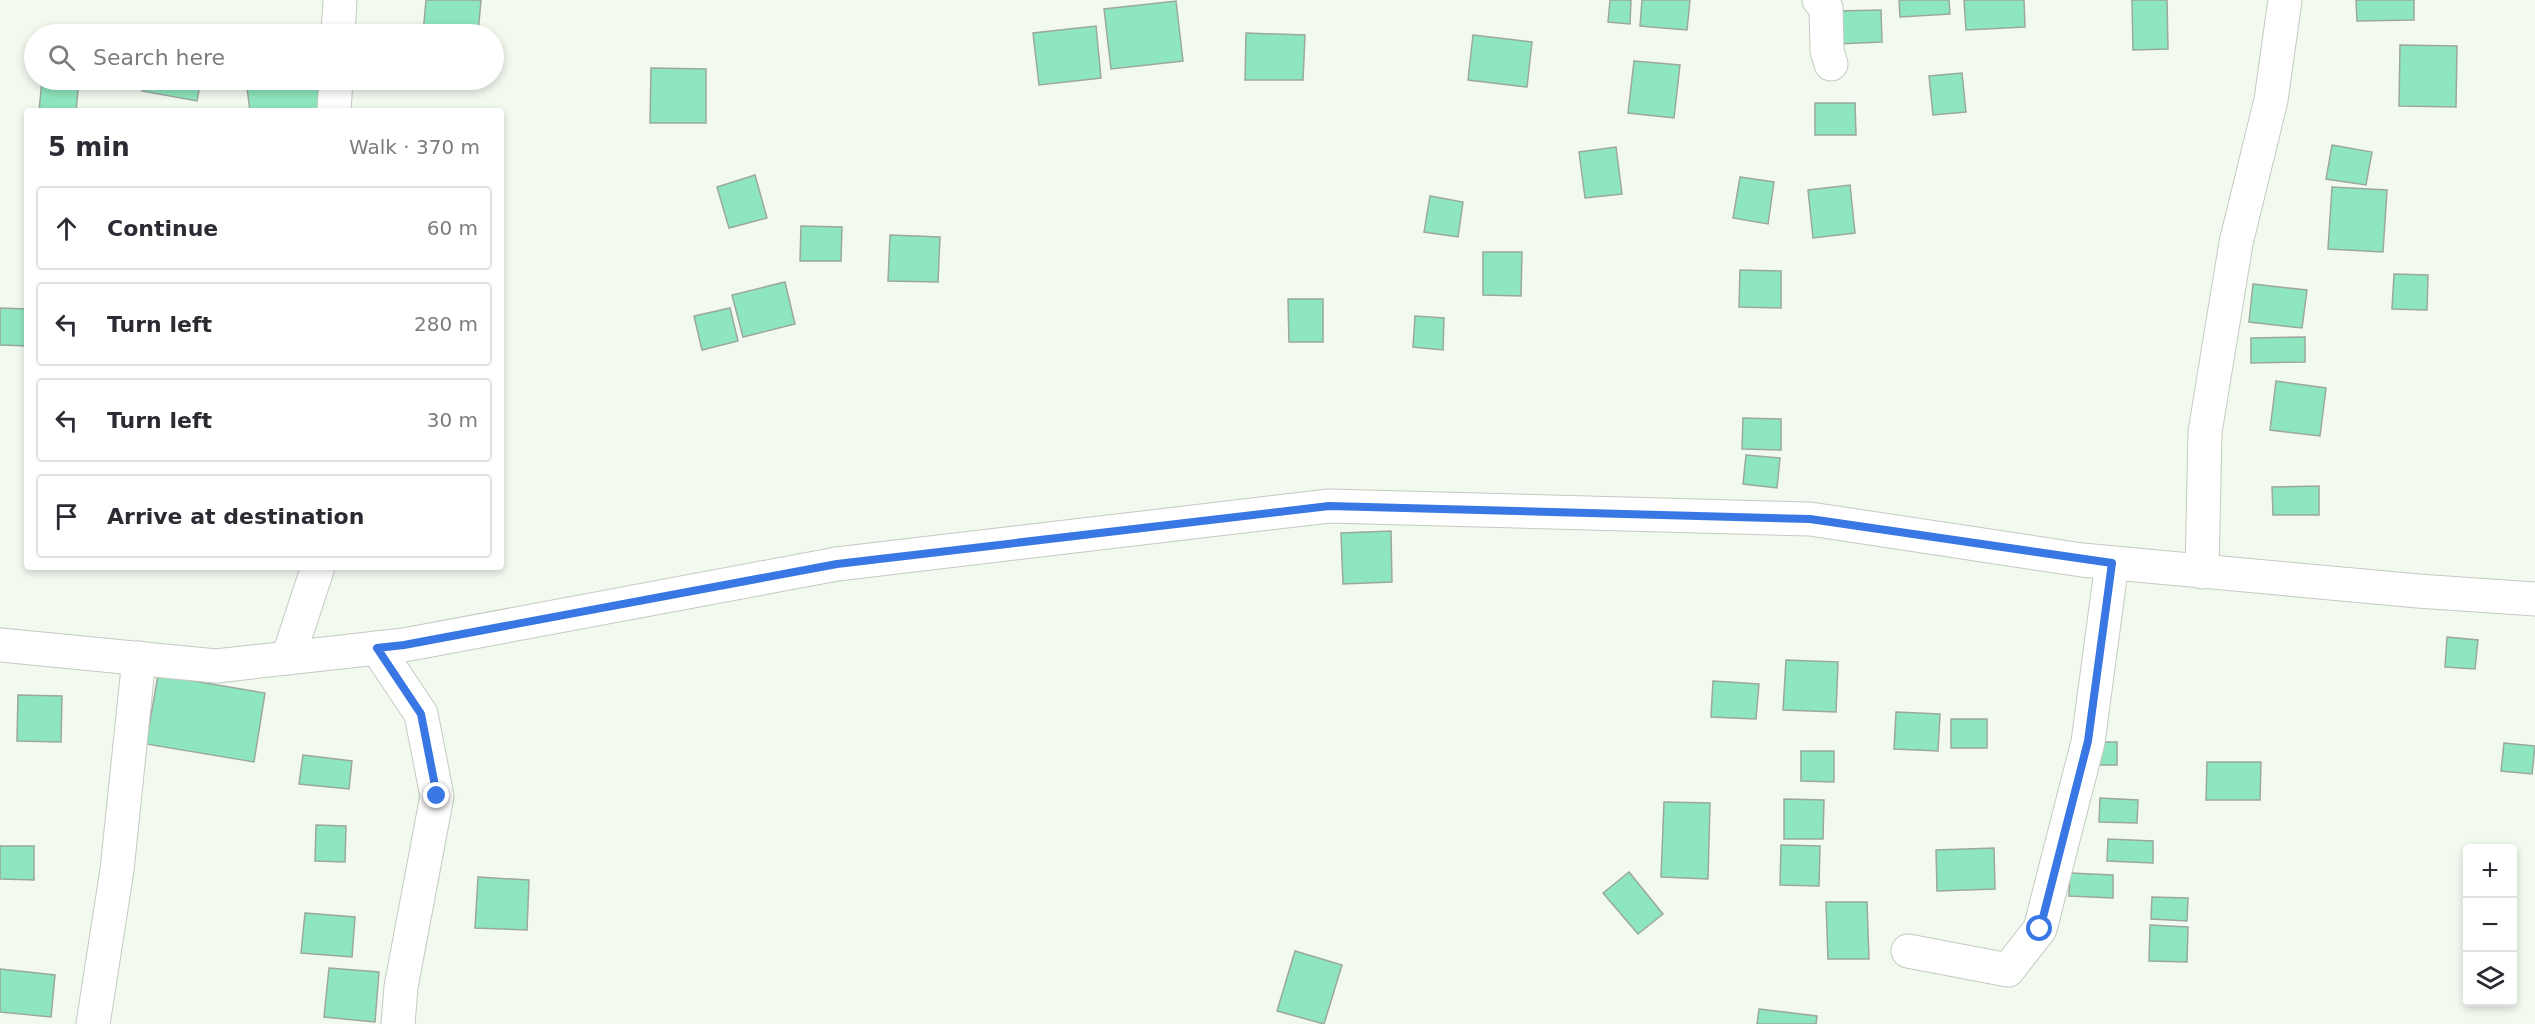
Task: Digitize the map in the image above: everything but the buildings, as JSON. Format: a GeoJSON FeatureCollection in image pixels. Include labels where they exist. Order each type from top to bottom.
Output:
{"type":"FeatureCollection","features":[{"type":"Feature","properties":{"kind":"street"},"geometry":{"type":"LineString","coordinates":[[339,24],[340,0]]}},
{"type":"Feature","properties":{"kind":"street"},"geometry":{"type":"LineString","coordinates":[[1819,0],[1826,8],[1827,51],[1831,64]]}},
{"type":"Feature","properties":{"kind":"street"},"geometry":{"type":"LineString","coordinates":[[2202,572],[2205,432],[2236,243],[2271,100],[2285,0]]}},
{"type":"Feature","properties":{"kind":"street"},"geometry":{"type":"LineString","coordinates":[[334,108],[335,90]]}},
{"type":"Feature","properties":{"kind":"street"},"geometry":{"type":"LineString","coordinates":[[0,645],[216,666],[404,645],[837,564],[1329,506],[1810,519],[2112,563],[2418,591],[2535,598]]}},
{"type":"Feature","properties":{"kind":"street"},"geometry":{"type":"LineString","coordinates":[[1908,951],[2008,970],[2040,929],[2088,741],[2112,563]]}},
{"type":"Feature","properties":{"kind":"street"},"geometry":{"type":"LineString","coordinates":[[288,658],[317,570]]}},
{"type":"Feature","properties":{"kind":"street"},"geometry":{"type":"LineString","coordinates":[[377,648],[421,714],[437,796],[401,987],[398,1024]]}},
{"type":"Feature","properties":{"kind":"street"},"geometry":{"type":"LineString","coordinates":[[93,1024],[117,870],[139,658]]}},
{"type":"Feature","properties":{"kind":"route"},"geometry":{"type":"LineString","coordinates":[[437,796],[421,714],[377,648],[404,645],[837,564],[1329,506],[1810,519],[2112,563],[2088,741],[2040,929]]}}]}
